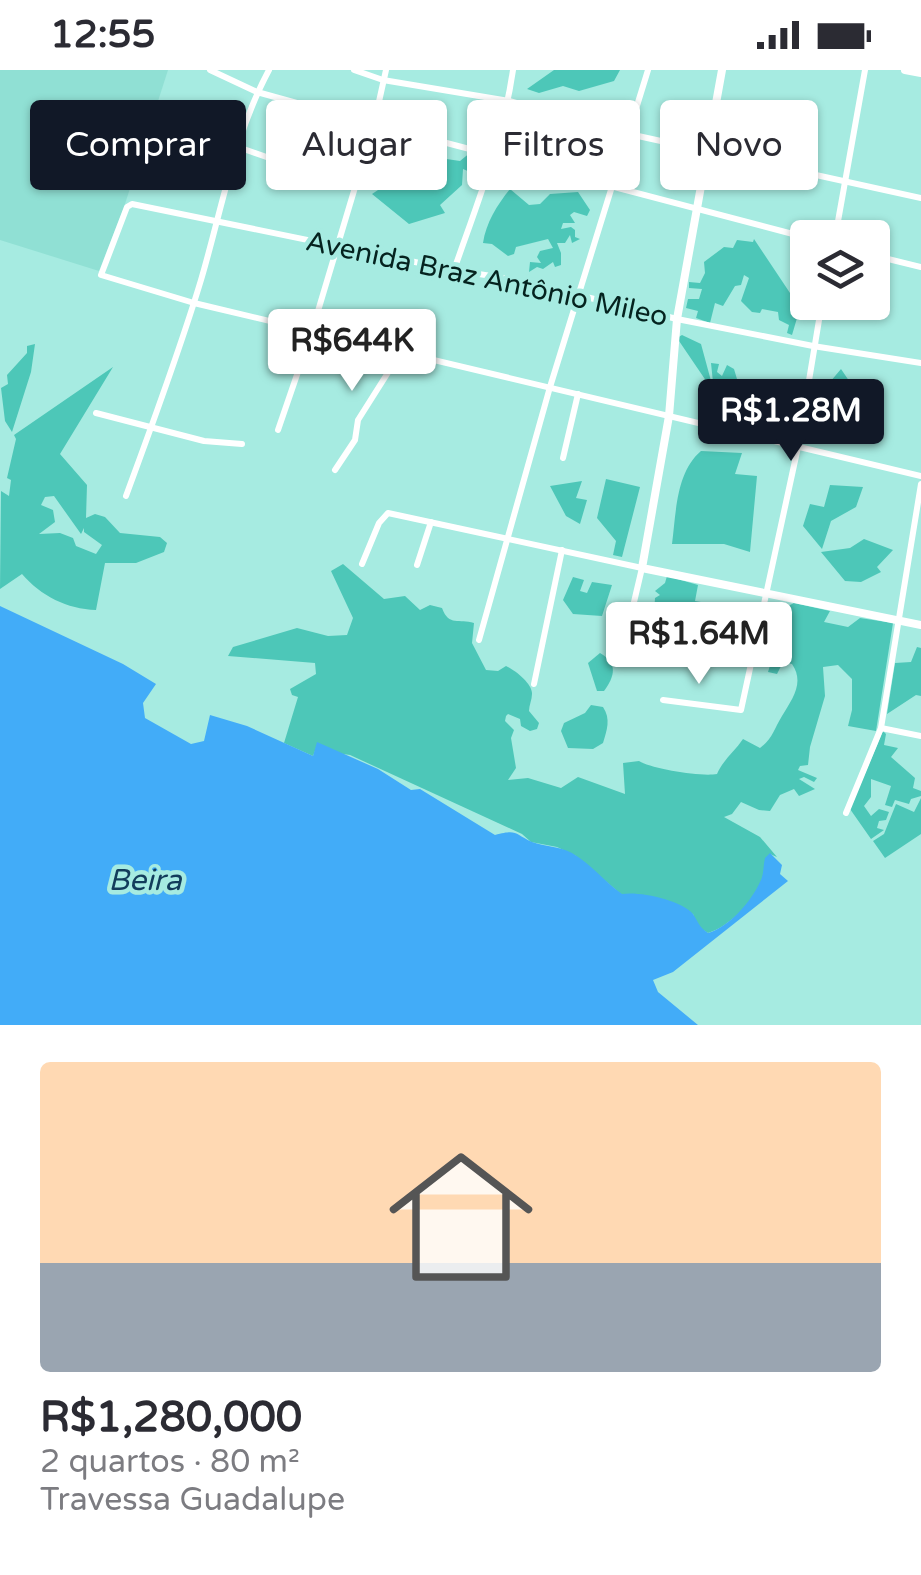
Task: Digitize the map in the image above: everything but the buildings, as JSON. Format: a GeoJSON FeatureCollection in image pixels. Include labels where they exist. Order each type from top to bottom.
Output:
{"type":"FeatureCollection","features":[{"type":"Feature","properties":{"kind":"street"},"geometry":{"type":"LineString","coordinates":[[210,70],[258,92],[287,100]]}},
{"type":"Feature","properties":{"kind":"street"},"geometry":{"type":"LineString","coordinates":[[246,125],[270,70]]}},
{"type":"Feature","properties":{"kind":"street"},"geometry":{"type":"LineString","coordinates":[[354,70],[383,80],[498,100]]}},
{"type":"Feature","properties":{"kind":"street"},"geometry":{"type":"LineString","coordinates":[[379,100],[386,70]]}},
{"type":"Feature","properties":{"kind":"street"},"geometry":{"type":"LineString","coordinates":[[509,100],[514,70]]}},
{"type":"Feature","properties":{"kind":"street"},"geometry":{"type":"LineString","coordinates":[[639,100],[648,70]]}},
{"type":"Feature","properties":{"kind":"street"},"geometry":{"type":"LineString","coordinates":[[717,100],[722,70]]}},
{"type":"Feature","properties":{"kind":"street"},"geometry":{"type":"LineString","coordinates":[[838,220],[865,70]]}},
{"type":"Feature","properties":{"kind":"street"},"geometry":{"type":"LineString","coordinates":[[904,70],[921,72]]}},
{"type":"Feature","properties":{"kind":"street"},"geometry":{"type":"LineString","coordinates":[[818,176],[921,198]]}},
{"type":"Feature","properties":{"kind":"street"},"geometry":{"type":"LineString","coordinates":[[126,496],[194,302],[226,190]]}},
{"type":"Feature","properties":{"kind":"street"},"geometry":{"type":"LineString","coordinates":[[278,430],[354,190]]}},
{"type":"Feature","properties":{"kind":"street"},"geometry":{"type":"LineString","coordinates":[[454,270],[482,190]]}},
{"type":"Feature","properties":{"kind":"street"},"geometry":{"type":"LineString","coordinates":[[479,640],[550,386],[612,190]]}},
{"type":"Feature","properties":{"kind":"street"},"geometry":{"type":"LineString","coordinates":[[631,190],[790,233]]}},
{"type":"Feature","properties":{"kind":"street"},"geometry":{"type":"LineString","coordinates":[[626,636],[669,416],[677,319],[701,190]]}},
{"type":"Feature","properties":{"kind":"street","name":"Avenida Braz Antônio Mileo"},"geometry":{"type":"LineString","coordinates":[[194,302],[101,276],[131,204],[502,277],[677,319],[921,363]]}},
{"type":"Feature","properties":{"kind":"street"},"geometry":{"type":"LineString","coordinates":[[890,259],[921,267]]}},
{"type":"Feature","properties":{"kind":"street"},"geometry":{"type":"LineString","coordinates":[[194,302],[921,476]]}},
{"type":"Feature","properties":{"kind":"street"},"geometry":{"type":"LineString","coordinates":[[664,700],[741,710],[798,447],[818,320]]}},
{"type":"Feature","properties":{"kind":"street"},"geometry":{"type":"LineString","coordinates":[[335,470],[355,440],[358,420],[389,370],[414,355]]}},
{"type":"Feature","properties":{"kind":"street"},"geometry":{"type":"LineString","coordinates":[[562,458],[578,394]]}},
{"type":"Feature","properties":{"kind":"street"},"geometry":{"type":"LineString","coordinates":[[96,414],[189,438],[242,444]]}},
{"type":"Feature","properties":{"kind":"street"},"geometry":{"type":"LineString","coordinates":[[846,813],[881,728],[921,484]]}},
{"type":"Feature","properties":{"kind":"street"},"geometry":{"type":"LineString","coordinates":[[362,564],[385,514],[921,625]]}},
{"type":"Feature","properties":{"kind":"street"},"geometry":{"type":"LineString","coordinates":[[417,566],[430,522]]}},
{"type":"Feature","properties":{"kind":"street"},"geometry":{"type":"LineString","coordinates":[[534,684],[562,550]]}},
{"type":"Feature","properties":{"kind":"street"},"geometry":{"type":"LineString","coordinates":[[881,728],[921,736]]}},
{"type":"Feature","properties":{"kind":"shaded area"},"geometry":{"type":"Polygon","coordinates":[[[0,70],[168,70],[158,100],[30,100],[30,190],[129,190],[99,271],[0,240],[0,70]]]}},
{"type":"Feature","properties":{"kind":"shaded area"},"geometry":{"type":"Polygon","coordinates":[[[554,70],[620,70],[614,81],[579,91],[563,86],[539,93],[527,89],[554,70]]]}},
{"type":"Feature","properties":{"kind":"shaded area"},"geometry":{"type":"Polygon","coordinates":[[[467,155],[467,171],[463,169],[462,185],[440,205],[445,213],[409,224],[372,194],[378,190],[447,190],[447,159],[460,161],[467,155]]]}},
{"type":"Feature","properties":{"kind":"shaded area"},"geometry":{"type":"Polygon","coordinates":[[[509,190],[529,205],[540,204],[550,194],[578,192],[590,210],[587,216],[574,212],[570,215],[575,223],[563,223],[561,229],[571,227],[580,239],[572,243],[570,235],[565,243],[557,243],[561,265],[555,267],[553,262],[529,272],[530,262],[541,263],[537,257],[540,251],[553,248],[548,239],[516,247],[514,254],[508,256],[492,244],[483,243],[509,190]]]}},
{"type":"Feature","properties":{"kind":"shaded area"},"geometry":{"type":"Polygon","coordinates":[[[754,239],[790,293],[790,320],[796,320],[792,335],[787,333],[789,325],[779,320],[778,312],[752,312],[741,301],[749,278],[744,275],[741,285],[735,286],[723,306],[715,303],[710,323],[696,318],[698,311],[686,308],[688,299],[699,299],[702,289],[689,288],[689,282],[700,283],[705,273],[704,262],[724,247],[733,248],[737,240],[754,239]]]}},
{"type":"Feature","properties":{"kind":"shaded area"},"geometry":{"type":"Polygon","coordinates":[[[682,335],[701,344],[714,392],[711,363],[719,364],[717,372],[722,376],[727,365],[734,369],[737,379],[715,394],[677,338],[682,335]]]}},
{"type":"Feature","properties":{"kind":"shaded area"},"geometry":{"type":"Polygon","coordinates":[[[35,344],[31,372],[12,432],[5,421],[1,388],[8,384],[7,375],[27,353],[27,346],[35,344]]]}},
{"type":"Feature","properties":{"kind":"shaded area"},"geometry":{"type":"Polygon","coordinates":[[[113,367],[60,454],[87,485],[86,518],[95,514],[105,517],[120,533],[160,537],[167,543],[164,552],[136,563],[105,563],[96,610],[55,600],[22,574],[0,589],[1,491],[9,496],[11,480],[7,478],[14,435],[113,367]],[[54,496],[45,497],[41,505],[53,510],[55,522],[39,534],[60,533],[73,538],[76,546],[96,554],[102,545],[84,528],[81,534],[54,496]]]}},
{"type":"Feature","properties":{"kind":"shaded area"},"geometry":{"type":"Polygon","coordinates":[[[841,369],[881,428],[840,428],[842,409],[825,404],[830,382],[841,369]]]}},
{"type":"Feature","properties":{"kind":"shaded area"},"geometry":{"type":"Polygon","coordinates":[[[777,380],[783,383],[756,432],[739,428],[744,393],[777,380]]]}},
{"type":"Feature","properties":{"kind":"shaded area"},"geometry":{"type":"Polygon","coordinates":[[[701,451],[742,453],[735,474],[757,476],[750,552],[724,544],[672,544],[682,481],[701,451]]]}},
{"type":"Feature","properties":{"kind":"shaded area"},"geometry":{"type":"Polygon","coordinates":[[[606,479],[640,487],[622,557],[613,555],[616,541],[597,518],[606,479]]]}},
{"type":"Feature","properties":{"kind":"shaded area"},"geometry":{"type":"Polygon","coordinates":[[[582,481],[576,498],[587,500],[580,524],[566,516],[550,486],[582,481]]]}},
{"type":"Feature","properties":{"kind":"shaded area"},"geometry":{"type":"Polygon","coordinates":[[[830,485],[863,487],[856,507],[831,521],[822,549],[803,526],[810,504],[824,507],[830,485]]]}},
{"type":"Feature","properties":{"kind":"shaded area"},"geometry":{"type":"Polygon","coordinates":[[[864,539],[893,550],[877,567],[881,572],[861,582],[845,581],[821,552],[850,548],[864,539]]]}},
{"type":"Feature","properties":{"kind":"shaded area"},"geometry":{"type":"Polygon","coordinates":[[[343,564],[384,599],[405,596],[420,610],[430,605],[442,608],[451,620],[474,623],[472,643],[486,670],[498,671],[506,666],[527,682],[532,690],[529,711],[539,723],[537,729],[530,731],[521,726],[520,719],[506,716],[505,721],[514,730],[511,738],[516,768],[508,780],[528,778],[561,788],[578,777],[625,794],[623,763],[639,761],[677,772],[717,774],[743,739],[760,748],[773,733],[797,684],[792,664],[783,662],[777,674],[768,672],[782,627],[780,610],[794,603],[830,611],[824,622],[848,627],[860,618],[893,623],[876,731],[848,726],[852,679],[838,665],[823,667],[825,696],[808,765],[798,770],[817,778],[814,782],[799,779],[815,789],[799,796],[794,789],[780,795],[770,811],[741,802],[732,814],[724,817],[760,837],[777,857],[770,854],[760,885],[741,910],[725,925],[708,933],[697,926],[693,914],[622,895],[576,856],[557,847],[531,842],[522,834],[350,755],[336,753],[318,743],[313,756],[284,743],[298,697],[290,689],[316,674],[315,663],[228,656],[233,647],[297,628],[328,636],[347,635],[353,618],[331,571],[343,564]]]}},
{"type":"Feature","properties":{"kind":"shaded area"},"geometry":{"type":"Polygon","coordinates":[[[667,576],[698,585],[695,601],[701,602],[703,610],[713,605],[741,613],[732,651],[723,658],[699,657],[679,663],[683,644],[663,637],[660,652],[644,651],[641,638],[649,630],[649,617],[654,614],[655,598],[660,595],[655,591],[667,576]]]}},
{"type":"Feature","properties":{"kind":"shaded area"},"geometry":{"type":"Polygon","coordinates":[[[573,577],[584,580],[580,591],[587,593],[592,582],[612,585],[602,616],[573,614],[563,600],[573,577]]]}},
{"type":"Feature","properties":{"kind":"shaded area"},"geometry":{"type":"Polygon","coordinates":[[[917,647],[921,648],[921,696],[916,695],[887,714],[895,663],[911,662],[917,647]]]}},
{"type":"Feature","properties":{"kind":"shaded area"},"geometry":{"type":"Polygon","coordinates":[[[600,653],[610,661],[613,670],[604,691],[597,691],[588,663],[600,653]]]}},
{"type":"Feature","properties":{"kind":"shaded area"},"geometry":{"type":"Polygon","coordinates":[[[591,705],[603,707],[607,716],[603,743],[593,749],[568,748],[561,731],[564,723],[585,713],[591,705]]]}},
{"type":"Feature","properties":{"kind":"shaded area"},"geometry":{"type":"Polygon","coordinates":[[[883,731],[884,745],[898,748],[891,757],[915,778],[913,788],[921,791],[921,796],[911,799],[909,804],[895,800],[892,807],[885,805],[891,786],[871,779],[871,797],[864,806],[871,816],[879,809],[889,812],[877,828],[884,830],[871,839],[850,809],[883,731]]]}},
{"type":"Feature","properties":{"kind":"shaded area"},"geometry":{"type":"Polygon","coordinates":[[[921,798],[921,834],[885,858],[873,841],[884,834],[896,804],[914,812],[921,798]]]}},
{"type":"Feature","properties":{"kind":"water","name":"Beira"},"geometry":{"type":"Polygon","coordinates":[[[0,606],[123,664],[156,684],[143,703],[145,718],[191,744],[204,741],[210,715],[247,726],[313,756],[317,742],[378,769],[411,790],[420,789],[495,835],[512,832],[572,853],[622,894],[649,895],[680,905],[708,933],[731,920],[751,898],[770,853],[782,865],[780,874],[788,881],[673,972],[653,980],[658,992],[698,1025],[0,1025],[0,606]]]}}]}
